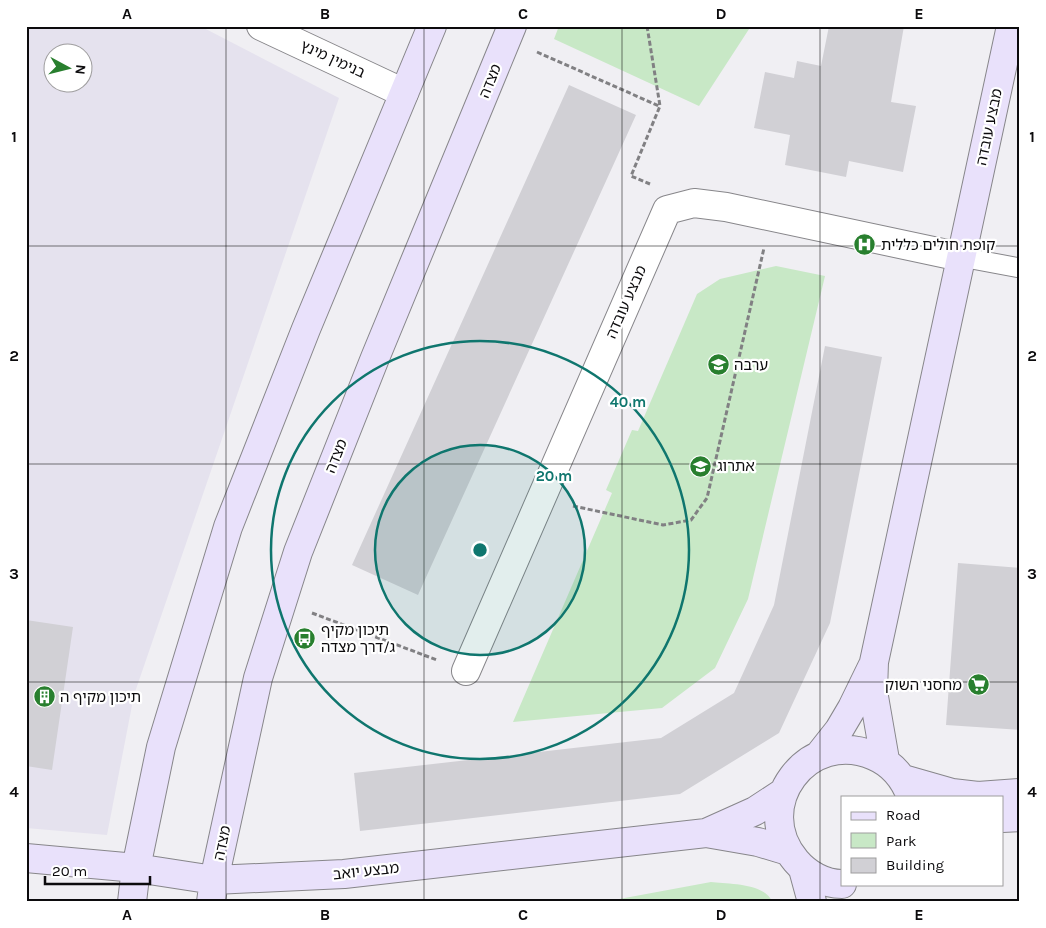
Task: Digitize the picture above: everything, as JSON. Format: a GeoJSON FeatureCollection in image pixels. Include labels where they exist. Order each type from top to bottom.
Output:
{"type":"FeatureCollection","features":[{"type":"Feature","properties":{"kind":"street","name":"בנימין מינץ"},"geometry":{"type":"LineString","coordinates":[[261,26],[404,93]]}},
{"type":"Feature","properties":{"kind":"street"},"geometry":{"type":"LineString","coordinates":[[132,902],[136,868],[161,747],[228,527],[306,330],[432,26]]}},
{"type":"Feature","properties":{"kind":"street","name":"מבצע עובדה"},"geometry":{"type":"LineString","coordinates":[[900,779],[873,691],[874,662],[1011,26]]}},
{"type":"Feature","properties":{"kind":"street","name":"מצדה"},"geometry":{"type":"LineString","coordinates":[[212,891],[258,678],[298,552],[375,358],[510,32]]}},
{"type":"Feature","properties":{"kind":"street","name":"מבצע עובדה"},"geometry":{"type":"LineString","coordinates":[[466,671],[667,210],[694,203],[726,207],[961,257]]}},
{"type":"Feature","properties":{"kind":"street","name":"מבצע עובדה"},"geometry":{"type":"LineString","coordinates":[[820,754],[839,730],[852,708],[874,662]]}},
{"type":"Feature","properties":{"kind":"street"},"geometry":{"type":"LineString","coordinates":[[812,902],[796,860],[780,832],[779,812],[784,792],[792,777],[805,764],[820,754],[842,749],[864,751],[900,779],[952,793],[978,796],[1020,793]]}},
{"type":"Feature","properties":{"kind":"street","name":"מבצע יואב"},"geometry":{"type":"LineString","coordinates":[[706,833],[755,811],[784,792]]}},
{"type":"Feature","properties":{"kind":"street"},"geometry":{"type":"LineString","coordinates":[[1004,818],[1020,817]]}},
{"type":"Feature","properties":{"kind":"street","name":"מבצע יואב"},"geometry":{"type":"LineString","coordinates":[[26,858],[136,868],[212,891],[706,833],[758,842],[796,860],[820,879],[841,884]]}},
{"type":"Feature","properties":{"kind":"street"},"geometry":{"type":"LineString","coordinates":[[845,902],[855,886]]}},
{"type":"Feature","properties":{"kind":"lane"},"geometry":{"type":"LineString","coordinates":[[961,257],[1020,268]]}},
{"type":"Feature","properties":{"kind":"path"},"geometry":{"type":"LineString","coordinates":[[647,26],[660,106],[631,176],[694,203]]}},
{"type":"Feature","properties":{"kind":"path"},"geometry":{"type":"LineString","coordinates":[[510,32],[660,106]]}},
{"type":"Feature","properties":{"kind":"path"},"geometry":{"type":"LineString","coordinates":[[540,499],[663,525],[691,520],[707,498],[771,216]]}},
{"type":"Feature","properties":{"kind":"path"},"geometry":{"type":"LineString","coordinates":[[282,602],[466,671]]}},
{"type":"Feature","properties":{"kind":"shaded area"},"geometry":{"type":"Polygon","coordinates":[[[26,26],[200,26],[339,98],[134,695],[107,835],[26,828],[26,26]]]}},
{"type":"Feature","properties":{"kind":"green space"},"geometry":{"type":"Polygon","coordinates":[[[559,26],[751,26],[699,106],[554,39],[559,26]]]}},
{"type":"Feature","properties":{"kind":"green space"},"geometry":{"type":"Polygon","coordinates":[[[776,266],[825,276],[748,599],[715,668],[662,708],[513,722],[612,493],[606,490],[632,430],[638,431],[697,294],[720,279],[776,266]]]}},
{"type":"Feature","properties":{"kind":"green space"},"geometry":{"type":"Polygon","coordinates":[[[711,882],[754,888],[762,891],[772,902],[603,902],[711,882]]]}},
{"type":"Feature","properties":{"kind":"building"},"geometry":{"type":"Polygon","coordinates":[[[829,26],[904,26],[891,102],[916,106],[903,172],[849,161],[846,177],[785,165],[790,135],[754,128],[765,72],[794,78],[797,61],[821,66],[829,26]]]}},
{"type":"Feature","properties":{"kind":"building"},"geometry":{"type":"Polygon","coordinates":[[[569,85],[636,115],[418,595],[352,565],[569,85]]]}},
{"type":"Feature","properties":{"kind":"building"},"geometry":{"type":"Polygon","coordinates":[[[825,346],[882,357],[830,623],[779,733],[680,794],[360,831],[354,773],[661,738],[734,693],[774,605],[825,346]]]}},
{"type":"Feature","properties":{"kind":"building"},"geometry":{"type":"Polygon","coordinates":[[[958,563],[1020,568],[1020,730],[946,725],[958,563]]]}},
{"type":"Feature","properties":{"kind":"building","name":"תיכון מקיף ה"},"geometry":{"type":"Polygon","coordinates":[[[26,620],[73,627],[52,770],[26,766],[26,620]]]}},
{"type":"Feature","properties":{"kind":"place","name":"קופת חולים כללית"},"geometry":{"type":"Point","coordinates":[865,245]}},
{"type":"Feature","properties":{"kind":"place","name":"ערבה"},"geometry":{"type":"Point","coordinates":[718,365]}},
{"type":"Feature","properties":{"kind":"place","name":"אתרוג"},"geometry":{"type":"Point","coordinates":[701,466]}},
{"type":"Feature","properties":{"kind":"place","name":"תיכון מקיף ג/דרך מצדה"},"geometry":{"type":"Point","coordinates":[305,639]}},
{"type":"Feature","properties":{"kind":"place","name":"מחסני השוק"},"geometry":{"type":"Point","coordinates":[978,685]}},
{"type":"Feature","properties":{"kind":"place","name":"תיכון מקיף ה"},"geometry":{"type":"Point","coordinates":[44,697]}}]}
